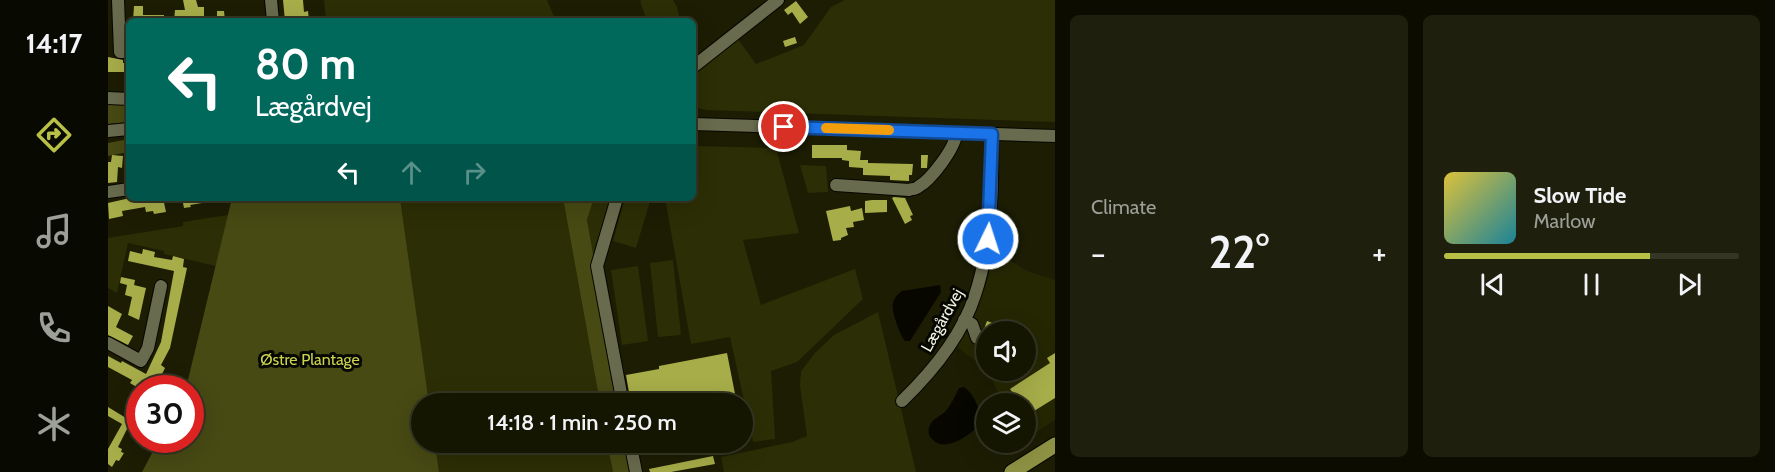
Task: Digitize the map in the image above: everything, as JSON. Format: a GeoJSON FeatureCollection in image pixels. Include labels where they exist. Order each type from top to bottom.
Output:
{"type":"FeatureCollection","features":[{"type":"Feature","properties":{"kind":"main road"},"geometry":{"type":"LineString","coordinates":[[1012,472],[1055,445]]}},
{"type":"Feature","properties":{"kind":"street"},"geometry":{"type":"LineString","coordinates":[[118,0],[125,52]]}},
{"type":"Feature","properties":{"kind":"street"},"geometry":{"type":"LineString","coordinates":[[271,0],[273,18]]}},
{"type":"Feature","properties":{"kind":"street"},"geometry":{"type":"LineString","coordinates":[[696,66],[778,0]]}},
{"type":"Feature","properties":{"kind":"street"},"geometry":{"type":"LineString","coordinates":[[108,98],[126,99]]}},
{"type":"Feature","properties":{"kind":"street"},"geometry":{"type":"LineString","coordinates":[[696,124],[1055,136]]}},
{"type":"Feature","properties":{"kind":"street"},"geometry":{"type":"LineString","coordinates":[[108,131],[126,129]]}},
{"type":"Feature","properties":{"kind":"street"},"geometry":{"type":"LineString","coordinates":[[836,185],[909,190],[920,187],[952,149],[956,133]]}},
{"type":"Feature","properties":{"kind":"street","name":"Lægårdvej"},"geometry":{"type":"LineString","coordinates":[[902,401],[939,362],[964,320],[975,296],[984,265],[988,239],[992,134]]}},
{"type":"Feature","properties":{"kind":"street"},"geometry":{"type":"LineString","coordinates":[[108,192],[126,189]]}},
{"type":"Feature","properties":{"kind":"street"},"geometry":{"type":"LineString","coordinates":[[616,201],[597,266],[621,393]]}},
{"type":"Feature","properties":{"kind":"street"},"geometry":{"type":"LineString","coordinates":[[108,343],[141,362],[148,348],[161,286]]}},
{"type":"Feature","properties":{"kind":"street"},"geometry":{"type":"LineString","coordinates":[[964,320],[972,324],[976,335]]}},
{"type":"Feature","properties":{"kind":"street"},"geometry":{"type":"LineString","coordinates":[[632,453],[636,472]]}},
{"type":"Feature","properties":{"kind":"shaded area"},"geometry":{"type":"Polygon","coordinates":[[[324,0],[547,0],[555,18],[326,18],[324,0]]]}},
{"type":"Feature","properties":{"kind":"shaded area"},"geometry":{"type":"Polygon","coordinates":[[[673,0],[679,18],[646,18],[640,1],[673,0]]]}},
{"type":"Feature","properties":{"kind":"shaded area"},"geometry":{"type":"Polygon","coordinates":[[[845,0],[1055,0],[1055,122],[707,110],[696,108],[696,71],[737,38],[756,64],[804,45],[831,7],[845,0]]]}},
{"type":"Feature","properties":{"kind":"shaded area"},"geometry":{"type":"Polygon","coordinates":[[[696,146],[776,148],[799,233],[743,240],[761,305],[855,269],[863,299],[797,362],[771,371],[775,439],[753,442],[753,393],[742,393],[730,337],[691,344],[666,201],[696,201],[696,146]]]}},
{"type":"Feature","properties":{"kind":"shaded area"},"geometry":{"type":"Polygon","coordinates":[[[800,165],[826,166],[828,192],[808,193],[800,165]]]}},
{"type":"Feature","properties":{"kind":"shaded area"},"geometry":{"type":"Polygon","coordinates":[[[400,201],[564,201],[598,393],[428,393],[400,201]]]}},
{"type":"Feature","properties":{"kind":"shaded area"},"geometry":{"type":"Polygon","coordinates":[[[593,201],[610,201],[593,255],[587,220],[593,201]]]}},
{"type":"Feature","properties":{"kind":"shaded area"},"geometry":{"type":"Polygon","coordinates":[[[624,201],[650,201],[636,248],[613,241],[624,201]]]}},
{"type":"Feature","properties":{"kind":"shaded area"},"geometry":{"type":"Polygon","coordinates":[[[228,215],[216,266],[128,243],[117,293],[108,288],[108,238],[183,226],[183,222],[228,215]]]}},
{"type":"Feature","properties":{"kind":"shaded area"},"geometry":{"type":"Polygon","coordinates":[[[994,249],[1027,271],[1055,280],[1055,420],[1036,432],[1036,393],[998,393],[992,381],[1036,381],[1036,321],[976,321],[976,362],[957,347],[977,310],[988,278],[994,249]]]}},
{"type":"Feature","properties":{"kind":"shaded area"},"geometry":{"type":"Polygon","coordinates":[[[673,260],[681,335],[658,337],[650,263],[673,260]]]}},
{"type":"Feature","properties":{"kind":"shaded area"},"geometry":{"type":"Polygon","coordinates":[[[638,266],[648,341],[622,345],[611,270],[638,266]]]}},
{"type":"Feature","properties":{"kind":"shaded area"},"geometry":{"type":"Polygon","coordinates":[[[940,285],[941,292],[910,341],[905,341],[893,311],[895,298],[902,291],[940,285]]]}},
{"type":"Feature","properties":{"kind":"shaded area"},"geometry":{"type":"Polygon","coordinates":[[[878,312],[916,472],[724,472],[721,457],[753,453],[753,450],[792,442],[807,436],[800,386],[801,371],[815,353],[834,335],[878,312]]]}},
{"type":"Feature","properties":{"kind":"shaded area"},"geometry":{"type":"Polygon","coordinates":[[[964,387],[976,403],[976,428],[952,443],[938,443],[930,436],[930,425],[933,420],[945,412],[959,388],[964,387]]]}},
{"type":"Feature","properties":{"kind":"shaded area"},"geometry":{"type":"Polygon","coordinates":[[[436,453],[609,453],[613,472],[439,472],[436,453]]]}},
{"type":"Feature","properties":{"kind":"green space"},"geometry":{"type":"Polygon","coordinates":[[[108,103],[126,105],[126,122],[108,124],[108,103]]]}},
{"type":"Feature","properties":{"kind":"green space"},"geometry":{"type":"Polygon","coordinates":[[[126,140],[126,153],[108,156],[108,143],[126,140]]]}},
{"type":"Feature","properties":{"kind":"green space","name":"Østre Plantage"},"geometry":{"type":"Polygon","coordinates":[[[231,201],[400,201],[428,393],[411,393],[411,453],[436,453],[439,472],[142,472],[152,453],[204,453],[204,375],[189,375],[231,201]]]}},
{"type":"Feature","properties":{"kind":"green space"},"geometry":{"type":"Polygon","coordinates":[[[564,201],[593,201],[587,220],[618,393],[598,393],[564,201]]]}},
{"type":"Feature","properties":{"kind":"green space"},"geometry":{"type":"Polygon","coordinates":[[[609,453],[629,453],[632,472],[613,472],[609,453]]]}},
{"type":"Feature","properties":{"kind":"building"},"geometry":{"type":"Polygon","coordinates":[[[183,0],[196,0],[198,7],[204,7],[204,18],[174,18],[175,10],[185,10],[183,0]]]}},
{"type":"Feature","properties":{"kind":"building"},"geometry":{"type":"Polygon","coordinates":[[[283,0],[303,0],[304,12],[308,11],[309,18],[285,18],[283,0]]]}},
{"type":"Feature","properties":{"kind":"building"},"geometry":{"type":"Polygon","coordinates":[[[796,1],[808,17],[800,24],[792,12],[788,15],[784,10],[796,1]]]}},
{"type":"Feature","properties":{"kind":"building"},"geometry":{"type":"Polygon","coordinates":[[[134,6],[143,6],[143,15],[164,15],[164,18],[133,18],[134,6]]]}},
{"type":"Feature","properties":{"kind":"building"},"geometry":{"type":"Polygon","coordinates":[[[217,11],[224,11],[225,18],[217,18],[217,11]]]}},
{"type":"Feature","properties":{"kind":"building"},"geometry":{"type":"Polygon","coordinates":[[[795,37],[797,43],[785,47],[783,41],[795,37]]]}},
{"type":"Feature","properties":{"kind":"building"},"geometry":{"type":"Polygon","coordinates":[[[108,57],[123,60],[123,63],[126,63],[126,72],[108,72],[108,57]]]}},
{"type":"Feature","properties":{"kind":"building"},"geometry":{"type":"Polygon","coordinates":[[[812,145],[847,145],[847,150],[861,151],[860,160],[868,160],[868,163],[913,164],[912,175],[909,175],[909,181],[890,180],[890,176],[863,175],[863,168],[849,167],[849,161],[842,160],[842,158],[812,158],[812,145]]]}},
{"type":"Feature","properties":{"kind":"building"},"geometry":{"type":"Polygon","coordinates":[[[112,155],[123,156],[122,168],[118,167],[117,182],[108,183],[108,162],[111,162],[112,155]]]}},
{"type":"Feature","properties":{"kind":"building"},"geometry":{"type":"Polygon","coordinates":[[[921,155],[928,155],[927,168],[921,168],[921,155]]]}},
{"type":"Feature","properties":{"kind":"building"},"geometry":{"type":"Polygon","coordinates":[[[892,198],[905,198],[913,215],[910,216],[912,220],[905,224],[892,198]]]}},
{"type":"Feature","properties":{"kind":"building"},"geometry":{"type":"Polygon","coordinates":[[[126,199],[126,201],[164,201],[166,212],[154,214],[153,211],[146,212],[145,207],[122,211],[123,216],[109,219],[108,203],[126,199]]]}},
{"type":"Feature","properties":{"kind":"building"},"geometry":{"type":"Polygon","coordinates":[[[887,200],[887,212],[865,213],[865,201],[887,200]]]}},
{"type":"Feature","properties":{"kind":"building"},"geometry":{"type":"Polygon","coordinates":[[[183,201],[208,201],[190,205],[191,207],[184,208],[183,201]]]}},
{"type":"Feature","properties":{"kind":"building"},"geometry":{"type":"Polygon","coordinates":[[[850,206],[851,211],[862,208],[864,220],[853,222],[854,227],[846,228],[848,235],[841,240],[833,241],[826,211],[850,206]]]}},
{"type":"Feature","properties":{"kind":"building"},"geometry":{"type":"Polygon","coordinates":[[[143,249],[155,252],[154,257],[172,260],[173,256],[184,259],[183,267],[187,268],[170,348],[161,365],[165,368],[162,375],[126,377],[108,367],[108,356],[146,374],[161,342],[174,271],[128,261],[130,251],[142,254],[143,249]]]}},
{"type":"Feature","properties":{"kind":"building"},"geometry":{"type":"Polygon","coordinates":[[[121,277],[135,280],[134,285],[146,288],[139,320],[128,315],[132,297],[125,295],[127,285],[120,283],[121,277]]]}},
{"type":"Feature","properties":{"kind":"building"},"geometry":{"type":"Polygon","coordinates":[[[108,306],[122,314],[116,327],[133,336],[128,345],[108,335],[108,306]]]}},
{"type":"Feature","properties":{"kind":"building"},"geometry":{"type":"Polygon","coordinates":[[[727,353],[735,393],[629,393],[626,375],[659,369],[659,366],[727,353]]]}},
{"type":"Feature","properties":{"kind":"building"},"geometry":{"type":"Polygon","coordinates":[[[1055,353],[1055,398],[1036,410],[1036,393],[1013,393],[1010,389],[1022,381],[1036,381],[1036,372],[1050,363],[1047,358],[1055,353]]]}},
{"type":"Feature","properties":{"kind":"building"},"geometry":{"type":"Polygon","coordinates":[[[108,407],[126,418],[126,431],[118,447],[124,453],[112,467],[108,464],[108,449],[122,424],[108,416],[108,407]]]}},
{"type":"Feature","properties":{"kind":"building"},"geometry":{"type":"Polygon","coordinates":[[[713,456],[715,464],[671,472],[650,472],[649,469],[713,456]]]}},
{"type":"Feature","properties":{"kind":"slow traffic"},"geometry":{"type":"LineString","coordinates":[[826,128],[889,130]]}},
{"type":"Feature","properties":{"kind":"route"},"geometry":{"type":"LineString","coordinates":[[784,127],[992,134],[988,239]]}}]}
